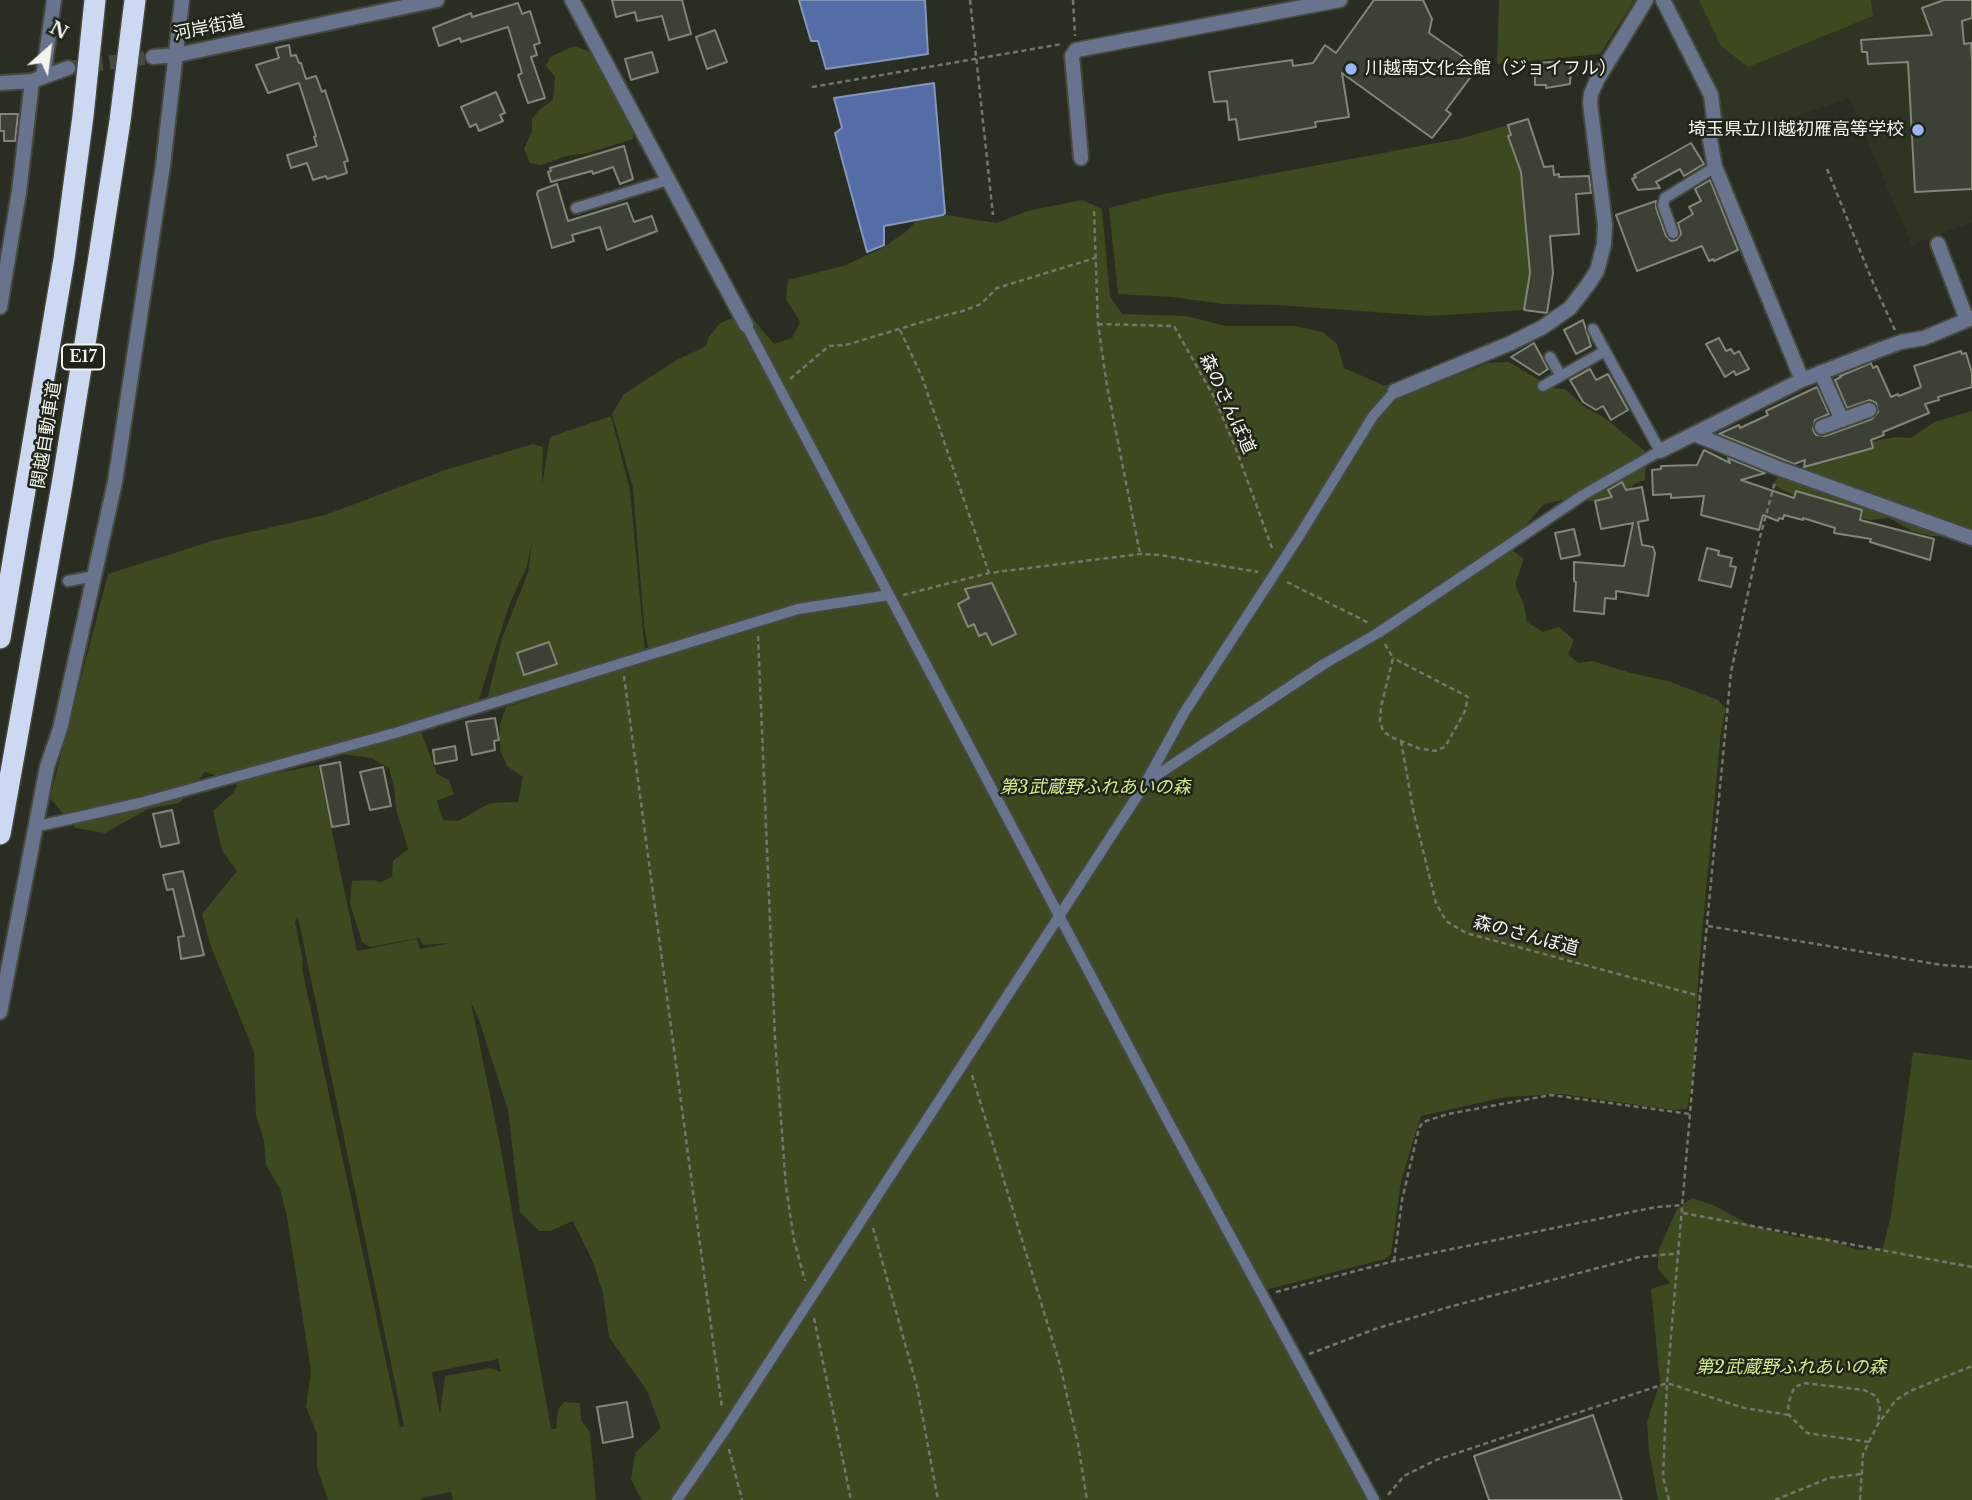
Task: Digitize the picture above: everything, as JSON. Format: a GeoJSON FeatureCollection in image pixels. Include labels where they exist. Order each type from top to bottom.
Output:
{"type":"FeatureCollection","features":[{"type":"Feature","properties":{"kind":"highway","name":"関越自動車道"},"geometry":{"type":"LineString","coordinates":[[0,638],[64,259],[95,0]]}},
{"type":"Feature","properties":{"kind":"highway","name":"関越自動車道"},"geometry":{"type":"LineString","coordinates":[[0,834],[99,263],[135,0]]}},
{"type":"Feature","properties":{"kind":"street"},"geometry":{"type":"LineString","coordinates":[[0,306],[54,0]]}},
{"type":"Feature","properties":{"kind":"street"},"geometry":{"type":"LineString","coordinates":[[0,1012],[47,767],[60,729],[115,482],[161,178],[177,55],[181,0]]}},
{"type":"Feature","properties":{"kind":"street","name":"河岸街道"},"geometry":{"type":"LineString","coordinates":[[153,57],[177,55],[437,0]]}},
{"type":"Feature","properties":{"kind":"street"},"geometry":{"type":"LineString","coordinates":[[572,0],[746,325]]}},
{"type":"Feature","properties":{"kind":"street"},"geometry":{"type":"LineString","coordinates":[[1082,158],[1072,56],[1076,46],[1340,0]]}},
{"type":"Feature","properties":{"kind":"street"},"geometry":{"type":"LineString","coordinates":[[1395,390],[1500,348],[1543,327],[1570,308],[1597,271],[1604,244],[1603,205],[1591,94],[1646,0]]}},
{"type":"Feature","properties":{"kind":"street"},"geometry":{"type":"LineString","coordinates":[[1663,0],[1711,95],[1714,119],[1710,139],[1716,167],[1802,380]]}},
{"type":"Feature","properties":{"kind":"street"},"geometry":{"type":"LineString","coordinates":[[0,83],[38,79],[68,68]]}},
{"type":"Feature","properties":{"kind":"street"},"geometry":{"type":"LineString","coordinates":[[1660,451],[1802,380],[1901,342],[1924,338],[1970,319],[1938,244]]}},
{"type":"Feature","properties":{"kind":"street"},"geometry":{"type":"LineString","coordinates":[[1821,373],[1842,420]]}},
{"type":"Feature","properties":{"kind":"street"},"geometry":{"type":"LineString","coordinates":[[1822,427],[1868,410]]}},
{"type":"Feature","properties":{"kind":"street"},"geometry":{"type":"LineString","coordinates":[[1694,434],[1778,468],[1972,538]]}},
{"type":"Feature","properties":{"kind":"lane"},"geometry":{"type":"LineString","coordinates":[[1673,233],[1663,205],[1665,198],[1716,167]]}},
{"type":"Feature","properties":{"kind":"lane"},"geometry":{"type":"LineString","coordinates":[[576,208],[668,180]]}},
{"type":"Feature","properties":{"kind":"lane"},"geometry":{"type":"LineString","coordinates":[[746,325],[1058,916],[1374,1500]]}},
{"type":"Feature","properties":{"kind":"lane"},"geometry":{"type":"LineString","coordinates":[[1145,784],[1583,495],[1660,451],[1593,329]]}},
{"type":"Feature","properties":{"kind":"lane"},"geometry":{"type":"LineString","coordinates":[[1543,386],[1605,351]]}},
{"type":"Feature","properties":{"kind":"lane"},"geometry":{"type":"LineString","coordinates":[[1550,357],[1561,376]]}},
{"type":"Feature","properties":{"kind":"lane"},"geometry":{"type":"LineString","coordinates":[[677,1500],[1145,784],[1184,713],[1373,416],[1395,390]]}},
{"type":"Feature","properties":{"kind":"lane"},"geometry":{"type":"LineString","coordinates":[[68,581],[95,576]]}},
{"type":"Feature","properties":{"kind":"lane"},"geometry":{"type":"LineString","coordinates":[[34,827],[140,803],[368,740],[798,609],[890,596]]}},
{"type":"Feature","properties":{"kind":"path"},"geometry":{"type":"LineString","coordinates":[[970,0],[993,215]]}},
{"type":"Feature","properties":{"kind":"path"},"geometry":{"type":"LineString","coordinates":[[812,87],[976,59],[1076,46],[1073,0]]}},
{"type":"Feature","properties":{"kind":"path"},"geometry":{"type":"LineString","coordinates":[[1827,169],[1874,285],[1901,342]]}},
{"type":"Feature","properties":{"kind":"path"},"geometry":{"type":"LineString","coordinates":[[1094,211],[1098,324],[1107,386],[1140,554]]}},
{"type":"Feature","properties":{"kind":"path"},"geometry":{"type":"LineString","coordinates":[[777,384],[795,377],[829,346],[846,345],[981,304],[997,288],[1095,258]]}},
{"type":"Feature","properties":{"kind":"path","name":"森のさんぽ道"},"geometry":{"type":"LineString","coordinates":[[1098,324],[1174,326],[1213,397],[1236,449],[1276,571]]}},
{"type":"Feature","properties":{"kind":"path"},"geometry":{"type":"LineString","coordinates":[[900,330],[922,377],[989,573]]}},
{"type":"Feature","properties":{"kind":"path"},"geometry":{"type":"LineString","coordinates":[[1669,1500],[1663,1478],[1667,1383],[1731,672],[1778,468]]}},
{"type":"Feature","properties":{"kind":"path"},"geometry":{"type":"LineString","coordinates":[[890,596],[989,573],[1140,554],[1276,571],[1380,631],[1393,658],[1468,697],[1465,711],[1445,747],[1435,751],[1401,741]]}},
{"type":"Feature","properties":{"kind":"path"},"geometry":{"type":"LineString","coordinates":[[757,621],[775,1039],[786,1187],[792,1227],[810,1300],[851,1500]]}},
{"type":"Feature","properties":{"kind":"path","name":"森のさんぽ道"},"geometry":{"type":"LineString","coordinates":[[1393,658],[1381,707],[1383,731],[1401,741],[1416,825],[1436,903],[1446,921],[1466,933],[1700,996]]}},
{"type":"Feature","properties":{"kind":"path"},"geometry":{"type":"LineString","coordinates":[[622,663],[725,1430],[742,1500]]}},
{"type":"Feature","properties":{"kind":"path"},"geometry":{"type":"LineString","coordinates":[[1708,926],[1942,965],[1972,967]]}},
{"type":"Feature","properties":{"kind":"path"},"geometry":{"type":"LineString","coordinates":[[966,1058],[995,1144],[1060,1365],[1078,1444],[1087,1500]]}},
{"type":"Feature","properties":{"kind":"path"},"geometry":{"type":"LineString","coordinates":[[1394,1261],[1402,1200],[1419,1128],[1423,1122],[1448,1114],[1551,1095],[1690,1114]]}},
{"type":"Feature","properties":{"kind":"path"},"geometry":{"type":"LineString","coordinates":[[1263,1296],[1394,1261],[1656,1207],[1683,1205]]}},
{"type":"Feature","properties":{"kind":"path"},"geometry":{"type":"LineString","coordinates":[[867,1212],[917,1387],[938,1500]]}},
{"type":"Feature","properties":{"kind":"path"},"geometry":{"type":"LineString","coordinates":[[1683,1213],[1972,1267]]}},
{"type":"Feature","properties":{"kind":"path"},"geometry":{"type":"LineString","coordinates":[[1297,1359],[1378,1328],[1449,1307],[1640,1258],[1680,1252]]}},
{"type":"Feature","properties":{"kind":"path"},"geometry":{"type":"LineString","coordinates":[[1860,1500],[1863,1454],[1878,1424],[1896,1400],[1910,1391],[1972,1366]]}},
{"type":"Feature","properties":{"kind":"path"},"geometry":{"type":"LineString","coordinates":[[1385,1500],[1404,1476],[1436,1460],[1667,1383],[1744,1408],[1789,1415]]}},
{"type":"Feature","properties":{"kind":"path"},"geometry":{"type":"LineString","coordinates":[[1869,1442],[1807,1433],[1789,1415],[1788,1404],[1794,1388],[1803,1383],[1864,1390],[1876,1396],[1880,1406],[1878,1424]]}},
{"type":"Feature","properties":{"kind":"path"},"geometry":{"type":"LineString","coordinates":[[1775,1500],[1829,1478],[1861,1474]]}},
{"type":"Feature","properties":{"kind":"shaded area","name":"埼玉県立川越初雁高等学校"},"geometry":{"type":"Polygon","coordinates":[[[1670,0],[1972,0],[1972,222],[1912,245],[1849,98],[1721,141],[1720,101],[1670,0]]]}},
{"type":"Feature","properties":{"kind":"green space"},"geometry":{"type":"Polygon","coordinates":[[[1499,0],[1635,0],[1600,54],[1497,64],[1499,0]]]}},
{"type":"Feature","properties":{"kind":"green space"},"geometry":{"type":"Polygon","coordinates":[[[1699,0],[1871,0],[1873,16],[1748,67],[1721,46],[1699,0]]]}},
{"type":"Feature","properties":{"kind":"green space"},"geometry":{"type":"Polygon","coordinates":[[[574,46],[594,53],[619,98],[624,116],[634,130],[633,139],[541,165],[530,163],[524,149],[532,132],[532,119],[553,100],[555,77],[546,66],[550,57],[574,46]]]}},
{"type":"Feature","properties":{"kind":"green space"},"geometry":{"type":"Polygon","coordinates":[[[1528,119],[1544,167],[1553,273],[1548,313],[1524,310],[1429,316],[1278,305],[1223,304],[1172,297],[1118,294],[1109,208],[1163,194],[1463,138],[1528,119]]]}},
{"type":"Feature","properties":{"kind":"green space","name":"第3武蔵野ふれあいの森"},"geometry":{"type":"Polygon","coordinates":[[[1082,200],[1102,209],[1110,296],[1122,314],[1186,316],[1226,326],[1295,326],[1323,332],[1337,344],[1344,368],[1383,385],[1434,384],[1488,363],[1509,362],[1553,388],[1565,389],[1646,452],[1645,480],[1634,484],[1629,491],[1602,502],[1568,499],[1544,504],[1519,533],[1503,543],[1524,559],[1515,584],[1524,605],[1527,622],[1543,632],[1559,627],[1574,640],[1568,654],[1578,663],[1592,661],[1668,681],[1718,700],[1726,709],[1721,731],[1699,966],[1693,1080],[1687,1109],[1672,1110],[1562,1094],[1505,1097],[1421,1116],[1401,1181],[1391,1254],[1385,1259],[1257,1292],[1369,1500],[642,1500],[631,1480],[635,1453],[661,1428],[647,1391],[609,1337],[603,1293],[593,1262],[573,1221],[550,1231],[539,1231],[520,1212],[508,1110],[471,1003],[499,1139],[551,1429],[556,1429],[558,1409],[564,1402],[580,1403],[581,1420],[590,1432],[596,1500],[453,1500],[451,1492],[421,1498],[423,1500],[328,1500],[317,1468],[317,1434],[306,1407],[311,1371],[287,1217],[280,1189],[266,1165],[264,1140],[256,1115],[254,1052],[210,944],[202,914],[237,871],[222,851],[213,811],[237,786],[233,780],[204,772],[197,785],[179,803],[148,809],[105,833],[75,828],[50,798],[108,574],[215,540],[325,515],[445,470],[533,444],[543,447],[542,485],[550,437],[611,416],[630,490],[645,652],[487,700],[502,638],[528,573],[532,540],[527,566],[510,603],[478,702],[426,717],[419,726],[437,774],[449,780],[454,794],[437,801],[443,820],[458,821],[490,803],[518,802],[523,777],[507,766],[500,750],[500,725],[506,707],[650,660],[644,625],[633,488],[612,414],[624,394],[675,361],[706,346],[709,337],[720,323],[747,312],[774,344],[792,338],[800,322],[786,299],[788,280],[846,265],[884,247],[907,231],[917,220],[947,215],[997,223],[1027,211],[1082,200]],[[342,754],[277,770],[272,774],[318,765],[357,951],[417,939],[420,949],[450,943],[423,945],[419,938],[370,947],[362,942],[350,904],[352,881],[381,882],[392,877],[393,861],[408,849],[396,809],[389,768],[371,758],[342,754]],[[298,917],[295,922],[303,973],[400,1427],[404,1426],[298,917]],[[498,1359],[432,1372],[440,1414],[445,1376],[490,1368],[501,1372],[498,1359]]]}},
{"type":"Feature","properties":{"kind":"green space"},"geometry":{"type":"Polygon","coordinates":[[[1972,411],[1972,542],[1961,537],[1930,536],[1912,531],[1889,518],[1859,518],[1809,494],[1798,497],[1772,485],[1788,465],[1802,467],[1825,453],[1884,439],[1911,438],[1934,422],[1972,411]]]}},
{"type":"Feature","properties":{"kind":"green space","name":"第2武蔵野ふれあいの森"},"geometry":{"type":"Polygon","coordinates":[[[1913,1052],[1972,1060],[1972,1500],[1658,1500],[1647,1422],[1660,1382],[1651,1289],[1670,1283],[1658,1269],[1658,1251],[1677,1209],[1692,1198],[1715,1206],[1750,1225],[1797,1237],[1828,1238],[1857,1250],[1883,1248],[1891,1215],[1913,1052]]]}},
{"type":"Feature","properties":{"kind":"water"},"geometry":{"type":"Polygon","coordinates":[[[799,0],[925,0],[928,54],[826,69],[818,41],[811,41],[799,0]]]}},
{"type":"Feature","properties":{"kind":"water"},"geometry":{"type":"Polygon","coordinates":[[[934,83],[945,213],[884,226],[884,245],[867,252],[835,133],[842,128],[834,98],[934,83]]]}},
{"type":"Feature","properties":{"kind":"building"},"geometry":{"type":"Polygon","coordinates":[[[612,0],[682,0],[691,34],[669,40],[662,16],[637,21],[635,12],[616,17],[612,0]]]}},
{"type":"Feature","properties":{"kind":"building","name":"川越南文化会館（ジョイフル）"},"geometry":{"type":"Polygon","coordinates":[[[1374,0],[1423,0],[1432,19],[1429,33],[1478,67],[1446,110],[1451,114],[1432,138],[1342,73],[1349,117],[1315,122],[1316,127],[1239,140],[1236,119],[1229,120],[1227,101],[1214,102],[1209,72],[1292,60],[1293,66],[1313,63],[1325,45],[1336,53],[1374,0]]]}},
{"type":"Feature","properties":{"kind":"building"},"geometry":{"type":"Polygon","coordinates":[[[1944,0],[1972,0],[1972,18],[1962,21],[1964,44],[1971,43],[1972,189],[1915,192],[1908,62],[1868,64],[1867,52],[1862,52],[1861,40],[1932,35],[1922,8],[1944,0]]]}},
{"type":"Feature","properties":{"kind":"building"},"geometry":{"type":"Polygon","coordinates":[[[518,3],[522,14],[530,11],[540,43],[534,45],[537,55],[531,57],[545,98],[528,103],[518,75],[522,73],[508,27],[461,42],[460,38],[439,46],[433,28],[471,13],[472,17],[518,3]]]}},
{"type":"Feature","properties":{"kind":"building"},"geometry":{"type":"Polygon","coordinates":[[[715,30],[727,62],[707,69],[696,37],[715,30]]]}},
{"type":"Feature","properties":{"kind":"building"},"geometry":{"type":"Polygon","coordinates":[[[289,45],[291,56],[296,55],[306,79],[316,76],[322,92],[325,90],[348,161],[344,162],[347,173],[313,180],[307,163],[291,168],[287,155],[317,146],[299,83],[268,93],[256,65],[279,58],[276,48],[289,45]]]}},
{"type":"Feature","properties":{"kind":"building"},"geometry":{"type":"Polygon","coordinates":[[[652,52],[658,72],[631,80],[625,59],[652,52]]]}},
{"type":"Feature","properties":{"kind":"building"},"geometry":{"type":"Polygon","coordinates":[[[1571,61],[1570,84],[1546,88],[1546,85],[1535,85],[1535,63],[1571,61]]]}},
{"type":"Feature","properties":{"kind":"building"},"geometry":{"type":"Polygon","coordinates":[[[496,92],[505,113],[500,115],[503,121],[479,131],[476,124],[470,127],[461,107],[496,92]]]}},
{"type":"Feature","properties":{"kind":"building"},"geometry":{"type":"Polygon","coordinates":[[[0,114],[18,114],[15,141],[4,141],[4,131],[0,131],[0,114]]]}},
{"type":"Feature","properties":{"kind":"building"},"geometry":{"type":"Polygon","coordinates":[[[1528,119],[1544,167],[1553,166],[1554,175],[1559,174],[1559,177],[1589,176],[1591,193],[1576,194],[1579,234],[1550,236],[1553,273],[1547,313],[1524,310],[1530,273],[1521,172],[1508,136],[1511,135],[1508,125],[1528,119]]]}},
{"type":"Feature","properties":{"kind":"building"},"geometry":{"type":"Polygon","coordinates":[[[1691,143],[1704,164],[1684,176],[1680,169],[1656,182],[1660,188],[1638,190],[1632,179],[1636,177],[1634,175],[1691,143]]]}},
{"type":"Feature","properties":{"kind":"building"},"geometry":{"type":"Polygon","coordinates":[[[624,146],[633,179],[620,184],[613,167],[593,174],[592,171],[551,182],[548,172],[551,171],[550,168],[624,146]]]}},
{"type":"Feature","properties":{"kind":"building"},"geometry":{"type":"Polygon","coordinates":[[[1710,180],[1738,250],[1709,261],[1702,246],[1637,271],[1616,215],[1656,201],[1666,236],[1671,241],[1676,240],[1681,234],[1678,223],[1693,214],[1689,207],[1701,201],[1695,189],[1710,180]]]}},
{"type":"Feature","properties":{"kind":"building"},"geometry":{"type":"Polygon","coordinates":[[[557,184],[568,221],[627,203],[634,222],[652,216],[657,231],[607,250],[600,227],[572,235],[574,241],[552,248],[537,194],[538,191],[557,184]]]}},
{"type":"Feature","properties":{"kind":"building"},"geometry":{"type":"Polygon","coordinates":[[[1583,320],[1591,346],[1576,354],[1564,330],[1583,320]]]}},
{"type":"Feature","properties":{"kind":"building"},"geometry":{"type":"Polygon","coordinates":[[[1719,338],[1726,351],[1731,349],[1734,354],[1739,351],[1749,369],[1736,375],[1734,371],[1725,377],[1706,344],[1719,338]]]}},
{"type":"Feature","properties":{"kind":"building"},"geometry":{"type":"Polygon","coordinates":[[[1534,343],[1548,369],[1539,375],[1511,357],[1534,343]]]}},
{"type":"Feature","properties":{"kind":"building"},"geometry":{"type":"Polygon","coordinates":[[[1961,351],[1962,354],[1966,353],[1972,373],[1972,387],[1938,397],[1939,400],[1925,404],[1929,413],[1883,432],[1884,435],[1871,440],[1873,448],[1804,467],[1805,460],[1794,464],[1719,434],[1768,415],[1766,411],[1817,387],[1829,414],[1815,420],[1813,430],[1816,435],[1825,436],[1872,419],[1878,412],[1876,403],[1870,400],[1847,408],[1835,380],[1840,376],[1871,363],[1873,368],[1877,366],[1891,397],[1898,394],[1899,396],[1921,387],[1914,366],[1961,351]]]}},
{"type":"Feature","properties":{"kind":"building"},"geometry":{"type":"Polygon","coordinates":[[[1590,369],[1596,380],[1608,374],[1628,410],[1611,420],[1603,406],[1596,410],[1583,402],[1570,380],[1590,369]]]}},
{"type":"Feature","properties":{"kind":"building"},"geometry":{"type":"Polygon","coordinates":[[[1704,450],[1730,463],[1728,458],[1765,473],[1741,480],[1794,498],[1796,491],[1862,510],[1860,520],[1934,539],[1930,560],[1870,542],[1871,539],[1834,533],[1835,528],[1803,518],[1784,515],[1783,519],[1779,518],[1778,521],[1763,515],[1759,530],[1701,515],[1704,496],[1671,498],[1671,494],[1653,495],[1652,470],[1661,469],[1661,466],[1697,465],[1704,450]]]}},
{"type":"Feature","properties":{"kind":"building"},"geometry":{"type":"Polygon","coordinates":[[[1622,482],[1626,490],[1642,487],[1648,520],[1638,522],[1642,545],[1653,547],[1655,553],[1648,596],[1616,591],[1616,599],[1605,598],[1604,614],[1574,611],[1574,562],[1624,566],[1633,523],[1601,529],[1595,501],[1612,497],[1608,490],[1622,482]]]}},
{"type":"Feature","properties":{"kind":"building"},"geometry":{"type":"Polygon","coordinates":[[[1574,529],[1580,555],[1561,559],[1555,533],[1574,529]]]}},
{"type":"Feature","properties":{"kind":"building"},"geometry":{"type":"Polygon","coordinates":[[[1707,548],[1719,551],[1718,555],[1732,558],[1730,566],[1736,567],[1731,587],[1699,580],[1707,548]]]}},
{"type":"Feature","properties":{"kind":"building"},"geometry":{"type":"Polygon","coordinates":[[[992,583],[1016,634],[992,645],[986,633],[979,636],[974,624],[968,627],[958,604],[969,598],[965,589],[992,583]]]}},
{"type":"Feature","properties":{"kind":"building"},"geometry":{"type":"Polygon","coordinates":[[[549,642],[557,664],[524,675],[517,653],[549,642]]]}},
{"type":"Feature","properties":{"kind":"building"},"geometry":{"type":"Polygon","coordinates":[[[495,718],[499,740],[494,741],[495,750],[472,755],[466,722],[495,718]]]}},
{"type":"Feature","properties":{"kind":"building"},"geometry":{"type":"Polygon","coordinates":[[[455,746],[457,760],[435,764],[433,750],[455,746]]]}},
{"type":"Feature","properties":{"kind":"building"},"geometry":{"type":"Polygon","coordinates":[[[340,762],[349,824],[332,827],[320,766],[340,762]]]}},
{"type":"Feature","properties":{"kind":"building"},"geometry":{"type":"Polygon","coordinates":[[[383,767],[391,806],[370,810],[360,772],[383,767]]]}},
{"type":"Feature","properties":{"kind":"building"},"geometry":{"type":"Polygon","coordinates":[[[172,810],[179,843],[161,847],[153,814],[172,810]]]}},
{"type":"Feature","properties":{"kind":"building"},"geometry":{"type":"Polygon","coordinates":[[[183,871],[204,955],[181,959],[178,937],[184,936],[173,889],[167,890],[163,875],[183,871]]]}},
{"type":"Feature","properties":{"kind":"building"},"geometry":{"type":"Polygon","coordinates":[[[627,1402],[633,1437],[603,1443],[597,1407],[627,1402]]]}},
{"type":"Feature","properties":{"kind":"building"},"geometry":{"type":"Polygon","coordinates":[[[1593,1415],[1622,1500],[1489,1500],[1474,1456],[1593,1415]]]}},
{"type":"Feature","properties":{"kind":"tunnel"},"geometry":{"type":"LineString","coordinates":[[68,68],[153,57]]}},
{"type":"Feature","properties":{"kind":"place","name":"川越南文化会館（ジョイフル）"},"geometry":{"type":"Point","coordinates":[1351,69]}},
{"type":"Feature","properties":{"kind":"place","name":"埼玉県立川越初雁高等学校"},"geometry":{"type":"Point","coordinates":[1918,130]}}]}
